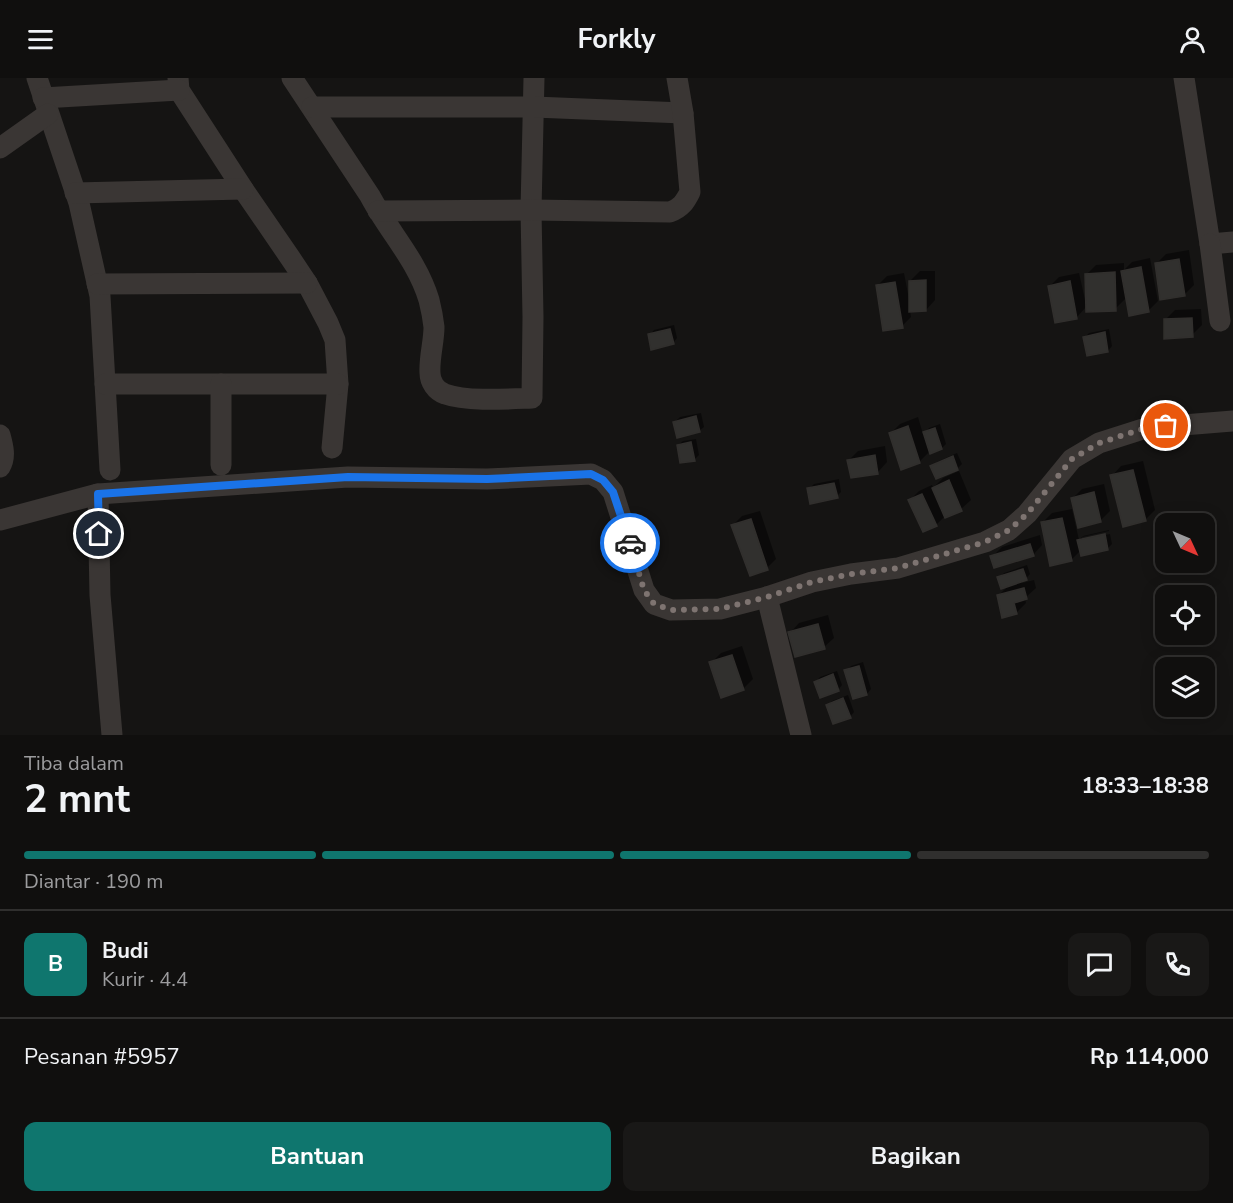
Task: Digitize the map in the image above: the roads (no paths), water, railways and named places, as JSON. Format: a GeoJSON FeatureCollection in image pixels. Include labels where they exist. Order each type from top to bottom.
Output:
{"type":"FeatureCollection","features":[{"type":"Feature","properties":{"kind":"street"},"geometry":{"type":"LineString","coordinates":[[292,78],[413,261],[429,300],[434,327],[430,375],[434,387],[443,393],[458,397],[497,400],[532,398],[531,210],[534,78]]}},
{"type":"Feature","properties":{"kind":"street"},"geometry":{"type":"LineString","coordinates":[[378,211],[670,212],[677,209],[684,203],[690,192],[677,78]]}},
{"type":"Feature","properties":{"kind":"street"},"geometry":{"type":"LineString","coordinates":[[1184,78],[1220,321]]}},
{"type":"Feature","properties":{"kind":"street"},"geometry":{"type":"LineString","coordinates":[[0,148],[43,97],[178,84],[243,189],[307,283],[328,323],[335,340],[338,384],[332,448]]}},
{"type":"Feature","properties":{"kind":"street"},"geometry":{"type":"LineString","coordinates":[[43,97],[75,193],[100,296],[110,470]]}},
{"type":"Feature","properties":{"kind":"street"},"geometry":{"type":"LineString","coordinates":[[312,107],[534,107],[682,113]]}},
{"type":"Feature","properties":{"kind":"street"},"geometry":{"type":"LineString","coordinates":[[75,193],[243,189]]}},
{"type":"Feature","properties":{"kind":"street"},"geometry":{"type":"LineString","coordinates":[[1210,244],[1233,242]]}},
{"type":"Feature","properties":{"kind":"street"},"geometry":{"type":"LineString","coordinates":[[97,284],[307,283]]}},
{"type":"Feature","properties":{"kind":"street"},"geometry":{"type":"LineString","coordinates":[[105,384],[338,384]]}},
{"type":"Feature","properties":{"kind":"street"},"geometry":{"type":"LineString","coordinates":[[221,384],[221,465]]}},
{"type":"Feature","properties":{"kind":"street"},"geometry":{"type":"LineString","coordinates":[[0,520],[98,494],[348,477],[487,479],[591,474],[603,480],[613,492],[644,590],[654,604],[671,610],[720,609],[812,582],[898,568],[985,542],[1009,530],[1027,514],[1072,459],[1099,443],[1146,428],[1233,422]]}},
{"type":"Feature","properties":{"kind":"street"},"geometry":{"type":"LineString","coordinates":[[0,435],[4,453],[0,467]]}},
{"type":"Feature","properties":{"kind":"street"},"geometry":{"type":"LineString","coordinates":[[98,494],[100,595],[112,735]]}},
{"type":"Feature","properties":{"kind":"street"},"geometry":{"type":"LineString","coordinates":[[767,597],[801,735]]}}]}
